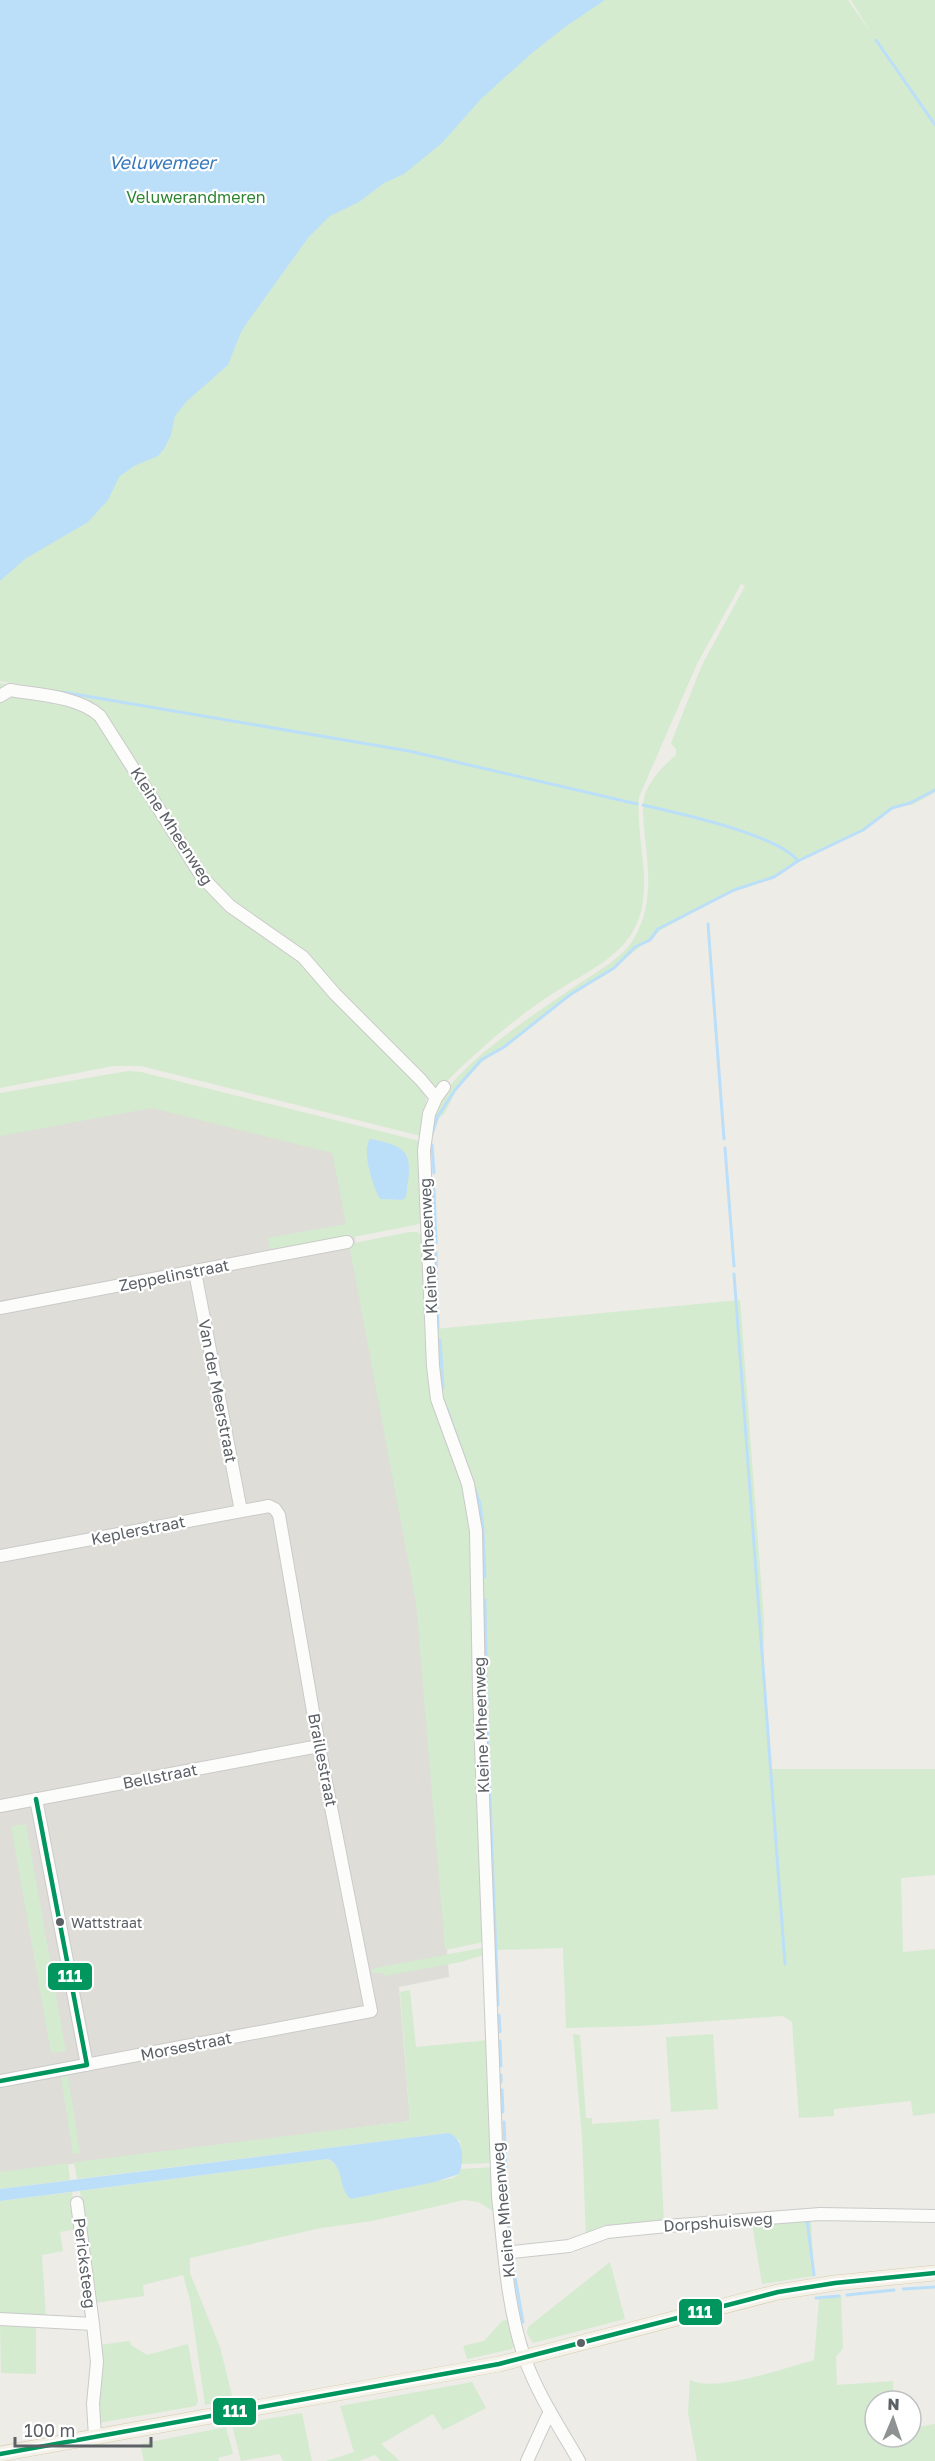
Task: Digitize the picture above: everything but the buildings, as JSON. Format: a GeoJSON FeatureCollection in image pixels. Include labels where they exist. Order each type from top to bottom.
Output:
{"type":"FeatureCollection","features":[{"type":"Feature","properties":{"kind":"main road"},"geometry":{"type":"LineString","coordinates":[[7,2456],[95,2437],[525,2357],[778,2292],[835,2283],[935,2273]]}},
{"type":"Feature","properties":{"kind":"street","name":"Kleine Mheenweg"},"geometry":{"type":"LineString","coordinates":[[0,696],[10,690],[50,697],[82,705],[100,716],[202,877],[213,890],[230,906],[303,957],[335,994],[436,1098]]}},
{"type":"Feature","properties":{"kind":"street","name":"Kleine Mheenweg"},"geometry":{"type":"LineString","coordinates":[[444,1087],[429,1114],[424,1150],[433,1366],[437,1399],[468,1484],[476,1531],[477,1618],[498,2185],[504,2253],[512,2304],[525,2357],[550,2411],[579,2461]]}},
{"type":"Feature","properties":{"kind":"street","name":"Zeppelinstraat"},"geometry":{"type":"LineString","coordinates":[[0,1308],[347,1242]]}},
{"type":"Feature","properties":{"kind":"street","name":"Van der Meerstraat"},"geometry":{"type":"LineString","coordinates":[[195,1272],[241,1511]]}},
{"type":"Feature","properties":{"kind":"street","name":"Keplerstraat"},"geometry":{"type":"LineString","coordinates":[[0,1556],[269,1506],[275,1509]]}},
{"type":"Feature","properties":{"kind":"street","name":"Braillestraat"},"geometry":{"type":"LineString","coordinates":[[275,1509],[279,1515],[320,1746],[371,2011]]}},
{"type":"Feature","properties":{"kind":"street","name":"Bellstraat"},"geometry":{"type":"LineString","coordinates":[[0,1806],[320,1746]]}},
{"type":"Feature","properties":{"kind":"street"},"geometry":{"type":"LineString","coordinates":[[36,1799],[87,2065]]}},
{"type":"Feature","properties":{"kind":"street","name":"Morsestraat"},"geometry":{"type":"LineString","coordinates":[[0,2082],[371,2011]]}},
{"type":"Feature","properties":{"kind":"street","name":"Pericksteeg"},"geometry":{"type":"LineString","coordinates":[[77,2203],[97,2362],[93,2404],[95,2437]]}},
{"type":"Feature","properties":{"kind":"street","name":"Dorpshuisweg"},"geometry":{"type":"LineString","coordinates":[[504,2253],[569,2246],[606,2232],[619,2230],[820,2214],[935,2216]]}},
{"type":"Feature","properties":{"kind":"street"},"geometry":{"type":"LineString","coordinates":[[0,2319],[93,2324]]}},
{"type":"Feature","properties":{"kind":"street"},"geometry":{"type":"LineString","coordinates":[[527,2461],[550,2411]]}},
{"type":"Feature","properties":{"kind":"shaded area"},"geometry":{"type":"Polygon","coordinates":[[[156,1106],[338,1147],[422,1601],[449,1977],[399,1987],[410,2121],[0,2173],[0,1134],[156,1106]]]}},
{"type":"Feature","properties":{"kind":"green space","name":"Veluwerandmeren"},"geometry":{"type":"Polygon","coordinates":[[[0,0],[848,0],[871,33],[851,0],[935,0],[935,792],[912,805],[896,805],[866,827],[801,859],[780,875],[728,893],[659,931],[614,968],[559,1004],[482,1062],[457,1089],[444,1114],[430,1125],[440,1100],[466,1069],[524,1021],[612,961],[626,949],[637,933],[647,899],[648,875],[643,811],[645,794],[650,783],[676,755],[676,749],[671,743],[702,665],[745,586],[741,584],[697,664],[639,797],[644,893],[639,917],[630,936],[608,959],[510,1024],[446,1082],[433,1088],[335,990],[209,882],[96,709],[0,691],[0,683],[47,689],[0,681],[0,0]]]}},
{"type":"Feature","properties":{"kind":"green space"},"geometry":{"type":"Polygon","coordinates":[[[5,694],[80,706],[95,715],[196,875],[291,951],[427,1094],[421,1136],[141,1066],[113,1066],[0,1088],[0,702],[5,694]]]}},
{"type":"Feature","properties":{"kind":"green space"},"geometry":{"type":"Polygon","coordinates":[[[128,1071],[141,1072],[416,1140],[420,1143],[423,1222],[276,1252],[270,1248],[268,1238],[346,1224],[332,1153],[152,1108],[0,1136],[0,1093],[128,1071]],[[367,1143],[367,1157],[380,1199],[402,1200],[408,1185],[407,1155],[367,1143]]]}},
{"type":"Feature","properties":{"kind":"green space"},"geometry":{"type":"Polygon","coordinates":[[[417,1232],[423,1236],[431,1386],[470,1510],[483,1942],[445,1950],[416,1603],[349,1244],[417,1232]]]}},
{"type":"Feature","properties":{"kind":"green space"},"geometry":{"type":"Polygon","coordinates":[[[740,1300],[764,1621],[763,1682],[770,1769],[935,1769],[935,1875],[901,1878],[903,1952],[935,1949],[935,2113],[913,2116],[911,2101],[834,2109],[834,2116],[799,2118],[792,2022],[783,2016],[640,2026],[566,2028],[563,1948],[497,1950],[488,1690],[481,1641],[480,1531],[440,1398],[435,1329],[740,1300]]]}},
{"type":"Feature","properties":{"kind":"green space"},"geometry":{"type":"Polygon","coordinates":[[[26,1824],[66,2051],[51,2053],[11,1826],[26,1824]]]}},
{"type":"Feature","properties":{"kind":"green space"},"geometry":{"type":"Polygon","coordinates":[[[486,1947],[486,1954],[461,1962],[384,1976],[383,1973],[373,1973],[371,1969],[486,1947]]]}},
{"type":"Feature","properties":{"kind":"green space"},"geometry":{"type":"Polygon","coordinates":[[[410,1990],[416,2047],[489,2040],[493,2163],[461,2164],[460,2141],[448,2133],[77,2179],[74,2162],[410,2121],[400,1992],[410,1990]]]}},
{"type":"Feature","properties":{"kind":"green space"},"geometry":{"type":"Polygon","coordinates":[[[573,2034],[580,2035],[586,2118],[592,2118],[592,2124],[659,2119],[664,2224],[586,2237],[582,2137],[573,2034]]]}},
{"type":"Feature","properties":{"kind":"green space"},"geometry":{"type":"Polygon","coordinates":[[[713,2034],[718,2109],[671,2112],[666,2037],[713,2034]]]}},
{"type":"Feature","properties":{"kind":"green space"},"geometry":{"type":"Polygon","coordinates":[[[68,2076],[80,2153],[73,2154],[61,2077],[68,2076]]]}},
{"type":"Feature","properties":{"kind":"green space"},"geometry":{"type":"Polygon","coordinates":[[[328,2159],[338,2167],[351,2199],[453,2178],[459,2174],[461,2169],[494,2167],[496,2213],[478,2202],[464,2200],[372,2221],[321,2228],[190,2258],[190,2273],[220,2347],[233,2399],[205,2405],[190,2300],[183,2275],[143,2285],[144,2296],[94,2303],[80,2191],[328,2159]]]}},
{"type":"Feature","properties":{"kind":"green space"},"geometry":{"type":"Polygon","coordinates":[[[68,2163],[70,2180],[0,2189],[0,2172],[68,2163]]]}},
{"type":"Feature","properties":{"kind":"green space"},"geometry":{"type":"Polygon","coordinates":[[[72,2192],[76,2229],[60,2232],[63,2251],[42,2255],[46,2317],[0,2317],[0,2201],[72,2192]]]}},
{"type":"Feature","properties":{"kind":"green space"},"geometry":{"type":"Polygon","coordinates":[[[811,2221],[814,2276],[762,2284],[752,2224],[811,2221]]]}},
{"type":"Feature","properties":{"kind":"green space"},"geometry":{"type":"Polygon","coordinates":[[[610,2262],[625,2319],[533,2343],[527,2333],[528,2327],[610,2262]]]}},
{"type":"Feature","properties":{"kind":"green space"},"geometry":{"type":"Polygon","coordinates":[[[841,2295],[843,2348],[836,2357],[837,2385],[893,2381],[893,2389],[863,2389],[863,2449],[923,2449],[923,2426],[935,2424],[935,2461],[697,2461],[688,2413],[690,2380],[701,2383],[733,2381],[814,2360],[819,2299],[841,2295]]]}},
{"type":"Feature","properties":{"kind":"green space"},"geometry":{"type":"Polygon","coordinates":[[[507,2313],[515,2343],[512,2349],[467,2359],[463,2346],[484,2341],[502,2321],[507,2320],[507,2313]]]}},
{"type":"Feature","properties":{"kind":"green space"},"geometry":{"type":"Polygon","coordinates":[[[0,2323],[36,2324],[36,2374],[1,2373],[0,2323]]]}},
{"type":"Feature","properties":{"kind":"green space"},"geometry":{"type":"Polygon","coordinates":[[[130,2341],[131,2345],[147,2355],[188,2344],[198,2401],[196,2406],[98,2423],[99,2345],[130,2341]]]}},
{"type":"Feature","properties":{"kind":"green space"},"geometry":{"type":"Polygon","coordinates":[[[472,2382],[486,2408],[443,2430],[433,2414],[381,2444],[400,2461],[381,2461],[375,2455],[359,2461],[326,2461],[354,2452],[340,2406],[472,2382]]]}},
{"type":"Feature","properties":{"kind":"green space"},"geometry":{"type":"Polygon","coordinates":[[[302,2413],[312,2461],[283,2461],[280,2454],[241,2461],[232,2425],[302,2413]]]}},
{"type":"Feature","properties":{"kind":"green space"},"geometry":{"type":"Polygon","coordinates":[[[226,2427],[233,2454],[218,2458],[219,2461],[144,2461],[140,2444],[226,2427]]]}},
{"type":"Feature","properties":{"kind":"water","name":"Veluwemeer"},"geometry":{"type":"Polygon","coordinates":[[[0,0],[605,0],[532,53],[481,99],[442,143],[404,174],[384,183],[359,202],[330,216],[308,238],[249,320],[241,332],[228,365],[187,401],[175,416],[171,435],[158,456],[134,466],[119,477],[108,500],[88,522],[25,559],[0,581],[0,0]]]}},
{"type":"Feature","properties":{"kind":"water"},"geometry":{"type":"Polygon","coordinates":[[[370,1139],[395,1146],[406,1155],[409,1162],[408,1183],[406,1197],[402,1200],[380,1199],[371,1178],[367,1160],[370,1139]]]}},
{"type":"Feature","properties":{"kind":"water"},"geometry":{"type":"Polygon","coordinates":[[[448,2133],[453,2135],[460,2144],[462,2162],[459,2174],[435,2182],[351,2199],[344,2189],[337,2168],[328,2159],[0,2201],[0,2189],[448,2133]]]}},
{"type":"Feature","properties":{"kind":"waterway"},"geometry":{"type":"LineString","coordinates":[[876,40],[935,125]]}},
{"type":"Feature","properties":{"kind":"waterway"},"geometry":{"type":"LineString","coordinates":[[62,692],[409,751],[637,804]]}},
{"type":"Feature","properties":{"kind":"waterway"},"geometry":{"type":"LineString","coordinates":[[432,1134],[438,1116],[455,1090],[481,1060],[504,1047],[571,994],[614,968],[635,947],[650,940],[658,929],[734,890],[774,877],[798,861],[863,830],[892,808],[910,803],[935,790]]}},
{"type":"Feature","properties":{"kind":"waterway"},"geometry":{"type":"LineString","coordinates":[[643,805],[701,819],[749,834],[787,851],[798,861]]}},
{"type":"Feature","properties":{"kind":"waterway"},"geometry":{"type":"LineString","coordinates":[[708,924],[724,1139]]}},
{"type":"Feature","properties":{"kind":"waterway"},"geometry":{"type":"LineString","coordinates":[[432,1145],[434,1173]]}},
{"type":"Feature","properties":{"kind":"waterway"},"geometry":{"type":"LineString","coordinates":[[725,1148],[734,1266]]}},
{"type":"Feature","properties":{"kind":"waterway"},"geometry":{"type":"LineString","coordinates":[[434,1189],[436,1243]]}},
{"type":"Feature","properties":{"kind":"waterway"},"geometry":{"type":"LineString","coordinates":[[436,1252],[438,1328]]}},
{"type":"Feature","properties":{"kind":"waterway"},"geometry":{"type":"LineString","coordinates":[[734,1274],[785,1964]]}},
{"type":"Feature","properties":{"kind":"waterway"},"geometry":{"type":"LineString","coordinates":[[440,1340],[443,1388]]}},
{"type":"Feature","properties":{"kind":"waterway"},"geometry":{"type":"LineString","coordinates":[[447,1409],[480,1504],[485,1577]]}},
{"type":"Feature","properties":{"kind":"waterway"},"geometry":{"type":"LineString","coordinates":[[485,1600],[487,1707]]}},
{"type":"Feature","properties":{"kind":"waterway"},"geometry":{"type":"LineString","coordinates":[[487,1717],[498,2005]]}},
{"type":"Feature","properties":{"kind":"waterway"},"geometry":{"type":"LineString","coordinates":[[499,2015],[500,2032]]}},
{"type":"Feature","properties":{"kind":"waterway"},"geometry":{"type":"LineString","coordinates":[[500,2041],[501,2066]]}},
{"type":"Feature","properties":{"kind":"waterway"},"geometry":{"type":"LineString","coordinates":[[501,2075],[501,2082]]}},
{"type":"Feature","properties":{"kind":"waterway"},"geometry":{"type":"LineString","coordinates":[[502,2090],[503,2112]]}},
{"type":"Feature","properties":{"kind":"waterway"},"geometry":{"type":"LineString","coordinates":[[504,2122],[507,2193]]}},
{"type":"Feature","properties":{"kind":"waterway"},"geometry":{"type":"LineString","coordinates":[[507,2211],[510,2246]]}},
{"type":"Feature","properties":{"kind":"waterway"},"geometry":{"type":"LineString","coordinates":[[807,2220],[814,2275]]}},
{"type":"Feature","properties":{"kind":"waterway"},"geometry":{"type":"LineString","coordinates":[[514,2271],[523,2322]]}},
{"type":"Feature","properties":{"kind":"waterway"},"geometry":{"type":"LineString","coordinates":[[903,2289],[935,2287]]}},
{"type":"Feature","properties":{"kind":"waterway"},"geometry":{"type":"LineString","coordinates":[[847,2295],[894,2290]]}},
{"type":"Feature","properties":{"kind":"waterway"},"geometry":{"type":"LineString","coordinates":[[816,2298],[839,2296]]}},
{"type":"Feature","properties":{"kind":"transit line","name":"111"},"geometry":{"type":"LineString","coordinates":[[36,1799],[87,2065]]}},
{"type":"Feature","properties":{"kind":"transit line","name":"111"},"geometry":{"type":"LineString","coordinates":[[0,2081],[87,2065]]}},
{"type":"Feature","properties":{"kind":"transit line","name":"111"},"geometry":{"type":"LineString","coordinates":[[0,2454],[499,2364],[778,2292],[835,2283],[935,2273]]}},
{"type":"Feature","properties":{"kind":"place","name":"Wattstraat"},"geometry":{"type":"Point","coordinates":[60,1922]}}]}
